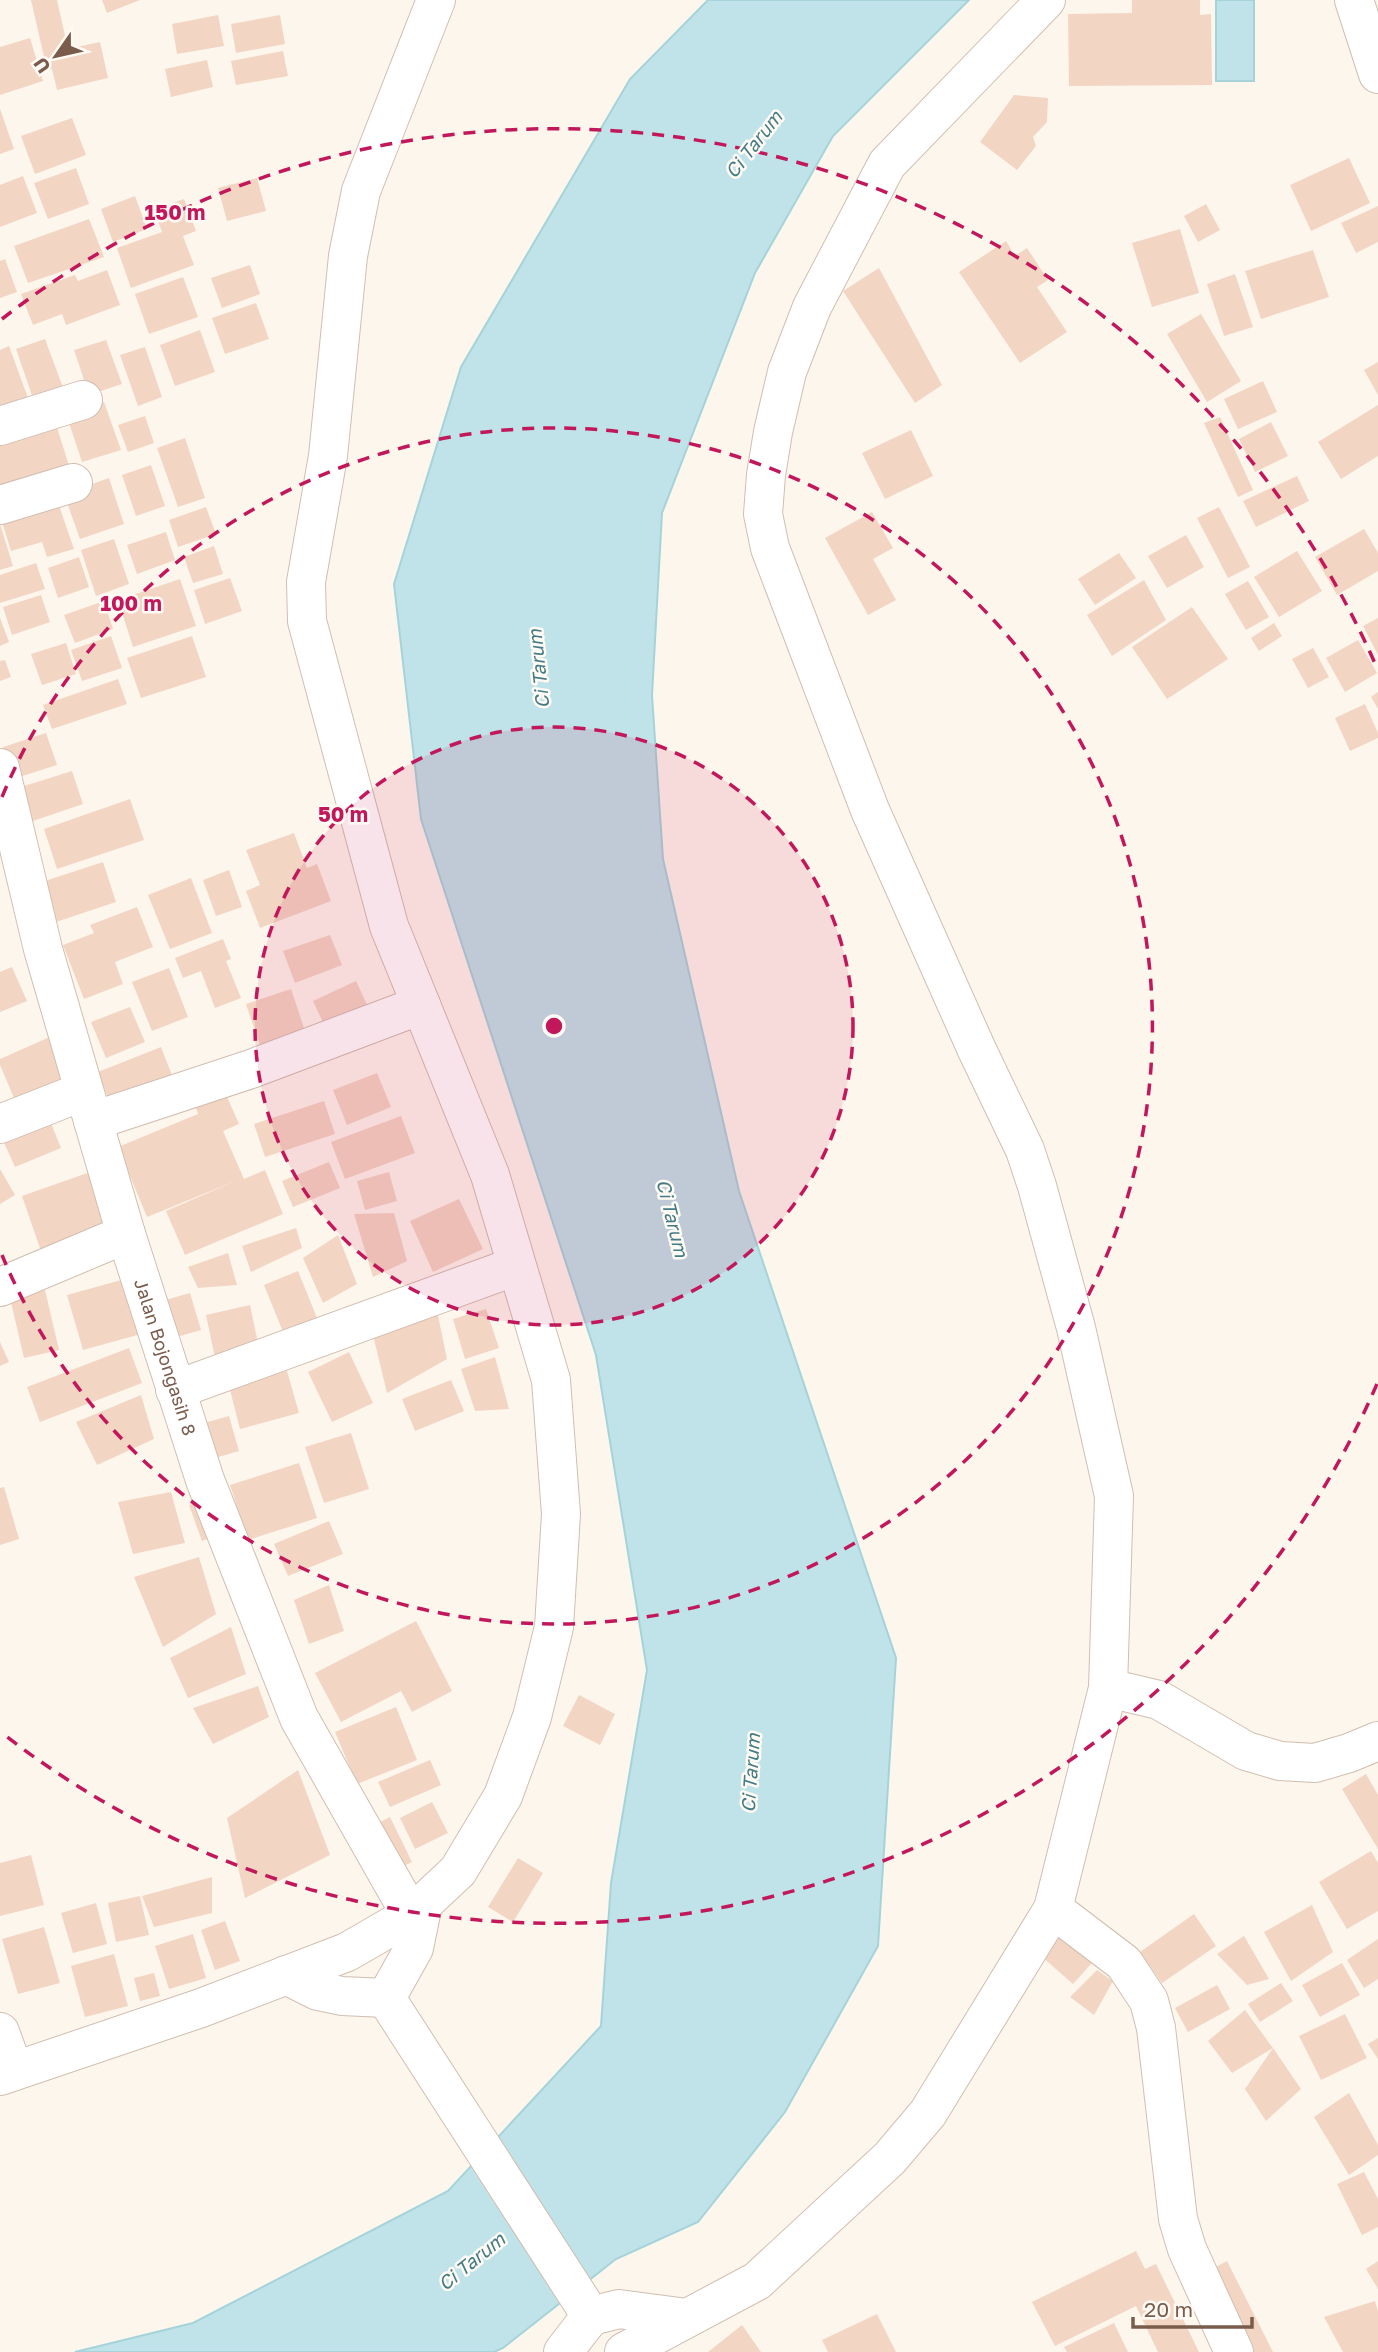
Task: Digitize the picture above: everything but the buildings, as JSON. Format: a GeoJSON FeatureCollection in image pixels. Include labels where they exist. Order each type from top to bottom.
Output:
{"type":"FeatureCollection","features":[{"type":"Feature","properties":{"kind":"street"},"geometry":{"type":"LineString","coordinates":[[0,2032],[7,2073],[201,2008],[347,1952],[417,1910],[458,1871],[503,1797],[532,1717],[554,1627],[561,1514],[551,1380],[490,1175],[385,912],[307,621],[306,582],[328,456],[348,256],[361,191],[436,0]]}},
{"type":"Feature","properties":{"kind":"street"},"geometry":{"type":"LineString","coordinates":[[624,2352],[757,2281],[890,2158],[928,2113],[1053,1909],[1108,1688],[1114,1496],[1076,1328],[1037,1186],[1025,1150],[870,810],[770,548],[763,514],[766,475],[787,372],[812,307],[887,164],[1046,0]]}},
{"type":"Feature","properties":{"kind":"street"},"geometry":{"type":"LineString","coordinates":[[1353,0],[1378,74]]}},
{"type":"Feature","properties":{"kind":"street"},"geometry":{"type":"LineString","coordinates":[[0,426],[83,400]]}},
{"type":"Feature","properties":{"kind":"street"},"geometry":{"type":"LineString","coordinates":[[0,505],[73,482]]}},
{"type":"Feature","properties":{"kind":"street","name":"Jalan Bojongasih 8"},"geometry":{"type":"LineString","coordinates":[[0,768],[43,949],[88,1106],[175,1390],[210,1492],[299,1718],[417,1910]]}},
{"type":"Feature","properties":{"kind":"street"},"geometry":{"type":"LineString","coordinates":[[0,1124],[251,1069],[421,1005]]}},
{"type":"Feature","properties":{"kind":"street"},"geometry":{"type":"LineString","coordinates":[[0,1287],[126,1234]]}},
{"type":"Feature","properties":{"kind":"street"},"geometry":{"type":"LineString","coordinates":[[175,1390],[516,1266]]}},
{"type":"Feature","properties":{"kind":"street"},"geometry":{"type":"LineString","coordinates":[[1108,1688],[1160,1700],[1246,1751],[1280,1761],[1315,1763],[1349,1754],[1378,1741]]}},
{"type":"Feature","properties":{"kind":"street"},"geometry":{"type":"LineString","coordinates":[[1053,1909],[1124,1963],[1149,2001],[1156,2028],[1178,2219],[1187,2249],[1234,2352]]}},
{"type":"Feature","properties":{"kind":"street"},"geometry":{"type":"LineString","coordinates":[[386,1998],[414,1948],[417,1910]]}},
{"type":"Feature","properties":{"kind":"street"},"geometry":{"type":"LineString","coordinates":[[286,1975],[318,1991],[342,1996],[386,1998]]}},
{"type":"Feature","properties":{"kind":"street"},"geometry":{"type":"LineString","coordinates":[[386,1998],[592,2316]]}},
{"type":"Feature","properties":{"kind":"street"},"geometry":{"type":"LineString","coordinates":[[563,2352],[592,2316],[620,2309],[687,2318]]}},
{"type":"Feature","properties":{"kind":"water","name":"Ci Tarum"},"geometry":{"type":"Polygon","coordinates":[[[708,0],[969,0],[833,136],[755,273],[662,513],[652,695],[663,859],[739,1191],[896,1658],[878,1946],[785,2112],[698,2222],[616,2259],[503,2348],[494,2352],[75,2352],[193,2323],[448,2191],[601,2026],[611,1883],[647,1670],[596,1355],[421,819],[394,584],[461,367],[630,79],[708,0]]]}},
{"type":"Feature","properties":{"kind":"water"},"geometry":{"type":"Polygon","coordinates":[[[1216,0],[1254,0],[1254,81],[1216,81],[1216,0]]]}}]}
